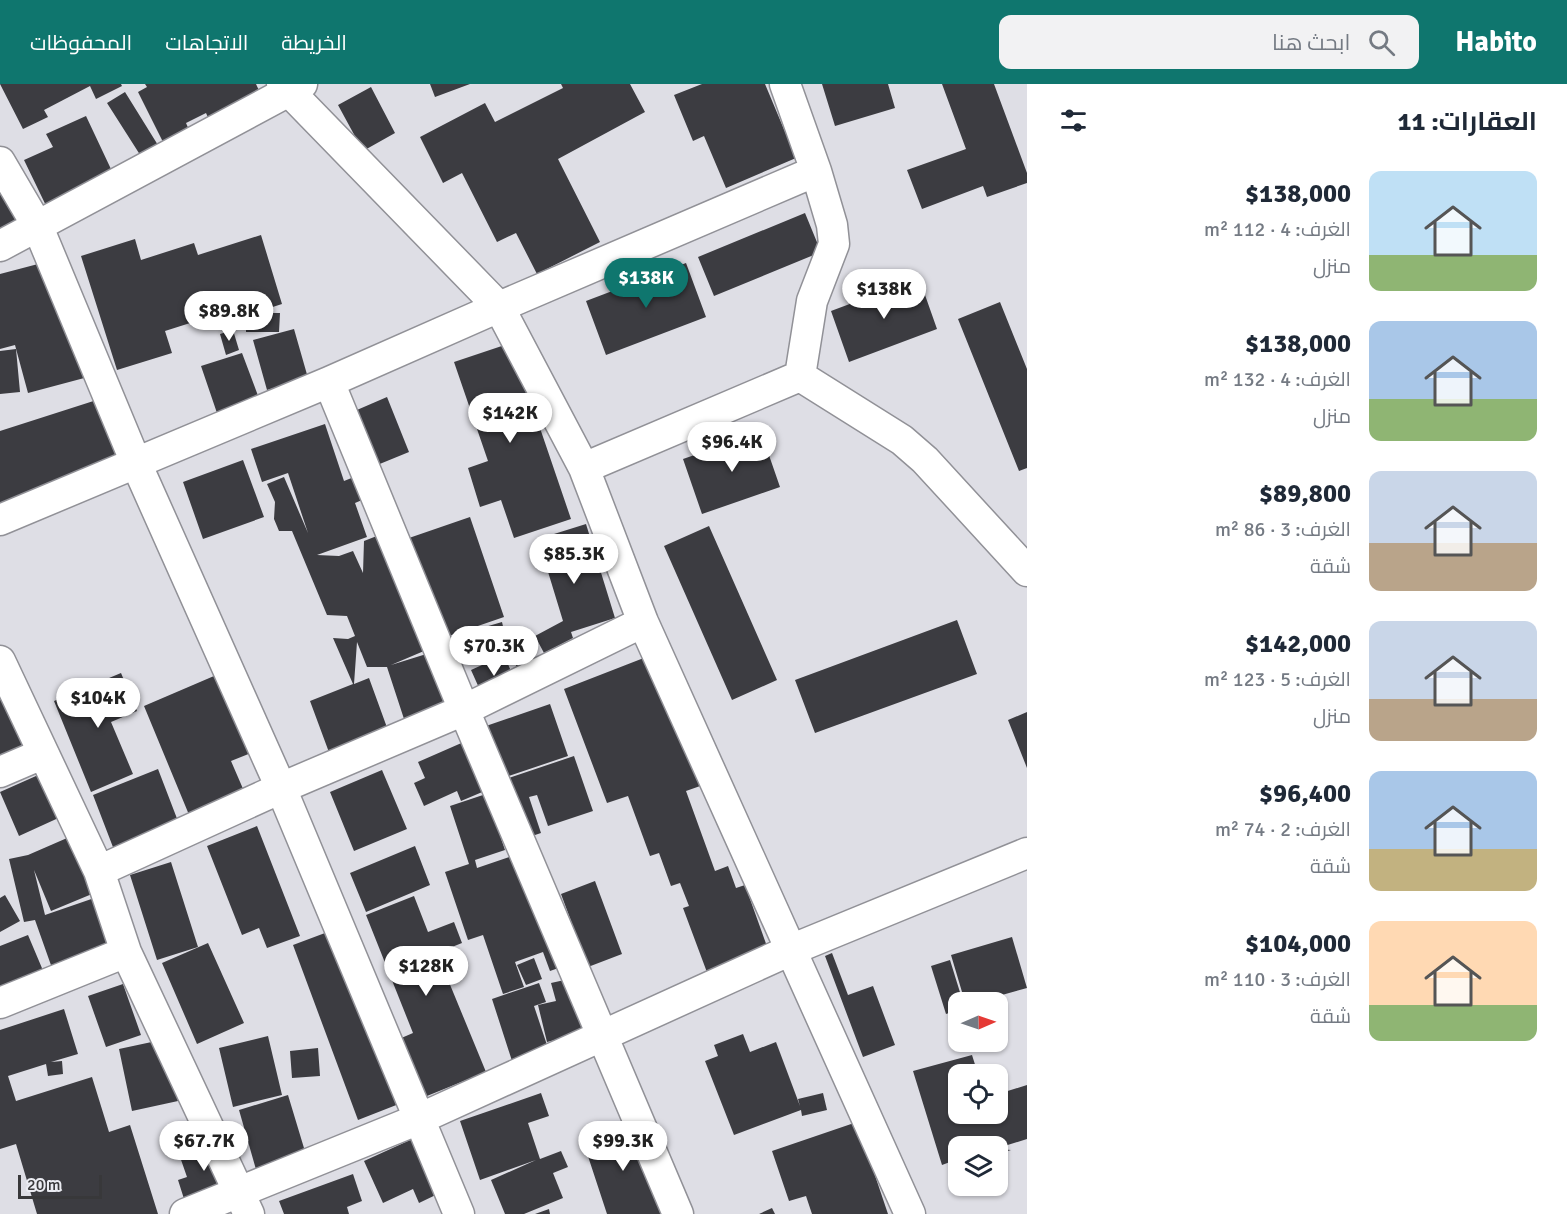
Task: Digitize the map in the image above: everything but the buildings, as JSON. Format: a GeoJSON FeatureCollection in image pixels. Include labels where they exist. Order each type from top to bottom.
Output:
{"type":"FeatureCollection","features":[{"type":"Feature","properties":{"kind":"street"},"geometry":{"type":"LineString","coordinates":[[785,84],[816,171],[832,225],[834,244],[812,302],[800,376]]}},
{"type":"Feature","properties":{"kind":"street"},"geometry":{"type":"LineString","coordinates":[[0,246],[291,87],[499,307],[584,468],[643,622],[793,949],[910,1214]]}},
{"type":"Feature","properties":{"kind":"street"},"geometry":{"type":"LineString","coordinates":[[0,162],[38,227],[136,464],[281,788],[459,1214]]}},
{"type":"Feature","properties":{"kind":"street"},"geometry":{"type":"LineString","coordinates":[[0,520],[329,382],[816,171]]}},
{"type":"Feature","properties":{"kind":"street"},"geometry":{"type":"LineString","coordinates":[[584,468],[800,376]]}},
{"type":"Feature","properties":{"kind":"street"},"geometry":{"type":"LineString","coordinates":[[800,376],[902,441],[925,460],[1027,571]]}},
{"type":"Feature","properties":{"kind":"street"},"geometry":{"type":"LineString","coordinates":[[329,382],[464,710],[678,1214]]}},
{"type":"Feature","properties":{"kind":"street"},"geometry":{"type":"LineString","coordinates":[[99,871],[281,788],[464,710],[643,622]]}},
{"type":"Feature","properties":{"kind":"street"},"geometry":{"type":"LineString","coordinates":[[0,661],[99,871],[126,952],[244,1202]]}},
{"type":"Feature","properties":{"kind":"street"},"geometry":{"type":"LineString","coordinates":[[0,772],[42,754]]}},
{"type":"Feature","properties":{"kind":"street"},"geometry":{"type":"LineString","coordinates":[[185,1214],[244,1202],[793,949],[1027,853]]}},
{"type":"Feature","properties":{"kind":"street"},"geometry":{"type":"LineString","coordinates":[[0,1004],[126,952]]}}]}
